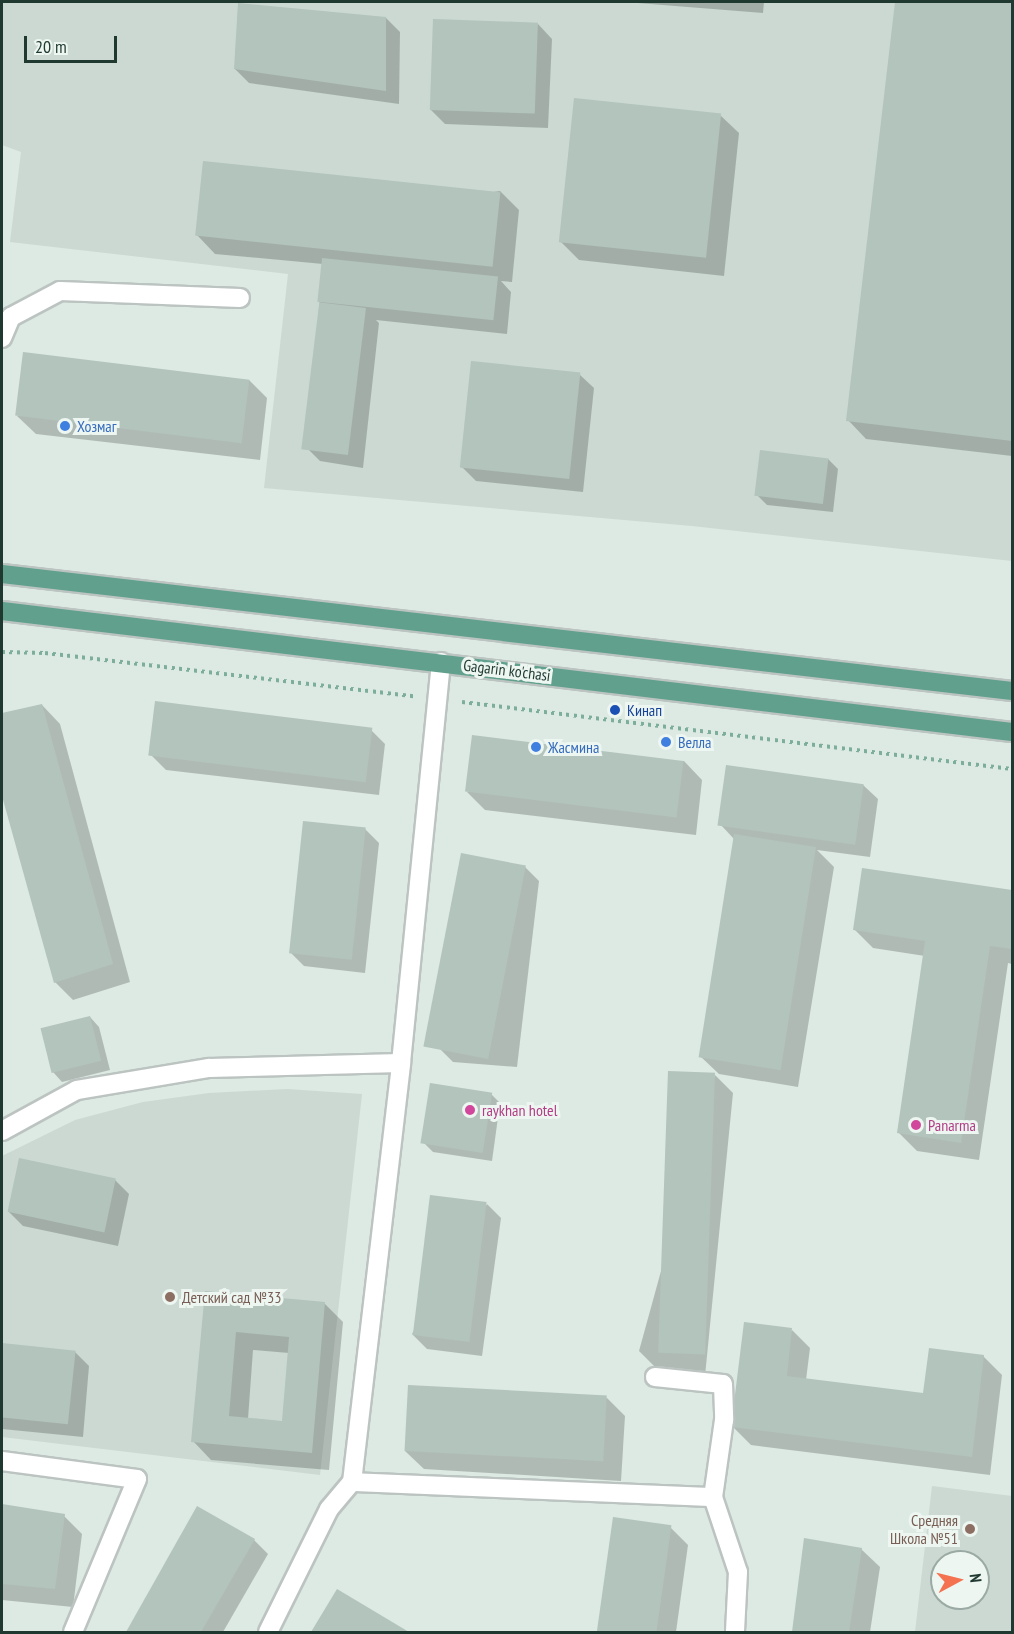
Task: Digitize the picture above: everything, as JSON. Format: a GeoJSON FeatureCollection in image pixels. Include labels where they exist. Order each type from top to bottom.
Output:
{"type":"FeatureCollection","features":[{"type":"Feature","properties":{"kind":"main road"},"geometry":{"type":"LineString","coordinates":[[2,574],[1012,691]]}},
{"type":"Feature","properties":{"kind":"main road","name":"Gagarin ko'chasi"},"geometry":{"type":"LineString","coordinates":[[2,611],[1012,732]]}},
{"type":"Feature","properties":{"kind":"street"},"geometry":{"type":"LineString","coordinates":[[2,338],[11,317],[60,291],[240,298]]}},
{"type":"Feature","properties":{"kind":"street"},"geometry":{"type":"LineString","coordinates":[[268,1632],[329,1509],[351,1482],[401,1063],[441,662]]}},
{"type":"Feature","properties":{"kind":"street"},"geometry":{"type":"LineString","coordinates":[[2,1131],[77,1090],[209,1068],[401,1063]]}},
{"type":"Feature","properties":{"kind":"street"},"geometry":{"type":"LineString","coordinates":[[655,1377],[723,1384],[724,1420],[713,1497],[738,1572],[735,1632]]}},
{"type":"Feature","properties":{"kind":"street"},"geometry":{"type":"LineString","coordinates":[[2,1461],[137,1479],[72,1632]]}},
{"type":"Feature","properties":{"kind":"street"},"geometry":{"type":"LineString","coordinates":[[351,1482],[713,1497]]}},
{"type":"Feature","properties":{"kind":"path"},"geometry":{"type":"LineString","coordinates":[[2,652],[45,653],[1012,769]]}},
{"type":"Feature","properties":{"kind":"shaded area"},"geometry":{"type":"Polygon","coordinates":[[[2,2],[1012,2],[1012,561],[692,526],[264,488],[288,274],[10,242],[21,152],[2,145],[2,2]]]}},
{"type":"Feature","properties":{"kind":"shaded area","name":"Детский сад №33"},"geometry":{"type":"Polygon","coordinates":[[[287,1089],[362,1094],[320,1475],[2,1437],[2,1156],[75,1120],[143,1102],[209,1093],[287,1089]]]}},
{"type":"Feature","properties":{"kind":"shaded area","name":"Средняя Школа №51"},"geometry":{"type":"Polygon","coordinates":[[[932,1486],[1012,1496],[1012,1632],[915,1632],[932,1486]]]}},
{"type":"Feature","properties":{"kind":"building"},"geometry":{"type":"Polygon","coordinates":[[[895,2],[1012,2],[1012,441],[846,421],[895,2]]]}},
{"type":"Feature","properties":{"kind":"building"},"geometry":{"type":"Polygon","coordinates":[[[238,3],[386,17],[386,91],[234,69],[238,3]]]}},
{"type":"Feature","properties":{"kind":"building"},"geometry":{"type":"Polygon","coordinates":[[[433,19],[538,23],[535,114],[430,110],[433,19]]]}},
{"type":"Feature","properties":{"kind":"building"},"geometry":{"type":"Polygon","coordinates":[[[574,98],[721,113],[706,258],[559,242],[574,98]]]}},
{"type":"Feature","properties":{"kind":"building"},"geometry":{"type":"Polygon","coordinates":[[[203,161],[500,192],[493,267],[195,236],[203,161]]]}},
{"type":"Feature","properties":{"kind":"building"},"geometry":{"type":"Polygon","coordinates":[[[322,258],[498,277],[493,320],[317,302],[322,258]]]}},
{"type":"Feature","properties":{"kind":"building"},"geometry":{"type":"Polygon","coordinates":[[[319,302],[366,308],[348,455],[301,449],[319,302]]]}},
{"type":"Feature","properties":{"kind":"building"},"geometry":{"type":"Polygon","coordinates":[[[23,352],[249,380],[242,443],[15,416],[23,352]]]}},
{"type":"Feature","properties":{"kind":"building"},"geometry":{"type":"Polygon","coordinates":[[[471,361],[580,372],[569,479],[460,467],[471,361]]]}},
{"type":"Feature","properties":{"kind":"building"},"geometry":{"type":"Polygon","coordinates":[[[760,450],[828,458],[823,504],[754,496],[760,450]]]}},
{"type":"Feature","properties":{"kind":"building"},"geometry":{"type":"Polygon","coordinates":[[[155,701],[372,728],[366,782],[148,756],[155,701]]]}},
{"type":"Feature","properties":{"kind":"building"},"geometry":{"type":"Polygon","coordinates":[[[42,704],[113,964],[54,983],[2,796],[2,713],[42,704]]]}},
{"type":"Feature","properties":{"kind":"building"},"geometry":{"type":"Polygon","coordinates":[[[472,735],[683,761],[676,818],[465,792],[472,735]]]}},
{"type":"Feature","properties":{"kind":"building"},"geometry":{"type":"Polygon","coordinates":[[[726,765],[864,784],[855,845],[718,825],[726,765]]]}},
{"type":"Feature","properties":{"kind":"building"},"geometry":{"type":"Polygon","coordinates":[[[303,821],[366,828],[352,960],[289,953],[303,821]]]}},
{"type":"Feature","properties":{"kind":"building"},"geometry":{"type":"Polygon","coordinates":[[[734,834],[816,847],[781,1070],[699,1057],[734,834]]]}},
{"type":"Feature","properties":{"kind":"building"},"geometry":{"type":"Polygon","coordinates":[[[461,853],[526,866],[488,1059],[423,1046],[461,853]]]}},
{"type":"Feature","properties":{"kind":"building"},"geometry":{"type":"Polygon","coordinates":[[[862,868],[1012,890],[1012,949],[990,946],[961,1143],[897,1133],[925,941],[853,930],[862,868]]]}},
{"type":"Feature","properties":{"kind":"building"},"geometry":{"type":"Polygon","coordinates":[[[90,1016],[101,1061],[52,1073],[41,1028],[90,1016]]]}},
{"type":"Feature","properties":{"kind":"building"},"geometry":{"type":"Polygon","coordinates":[[[668,1071],[715,1073],[705,1354],[658,1353],[668,1071]]]}},
{"type":"Feature","properties":{"kind":"building"},"geometry":{"type":"Polygon","coordinates":[[[430,1083],[492,1093],[483,1153],[420,1143],[430,1083]]]}},
{"type":"Feature","properties":{"kind":"building"},"geometry":{"type":"Polygon","coordinates":[[[19,1158],[116,1179],[104,1232],[8,1212],[19,1158]]]}},
{"type":"Feature","properties":{"kind":"building"},"geometry":{"type":"Polygon","coordinates":[[[430,1195],[487,1202],[469,1342],[413,1335],[430,1195]]]}},
{"type":"Feature","properties":{"kind":"building"},"geometry":{"type":"Polygon","coordinates":[[[205,1291],[325,1302],[312,1453],[191,1442],[205,1291]],[[236,1332],[229,1416],[282,1421],[289,1337],[236,1332]]]}},
{"type":"Feature","properties":{"kind":"building"},"geometry":{"type":"Polygon","coordinates":[[[744,1322],[792,1328],[787,1376],[923,1393],[929,1348],[984,1355],[972,1457],[731,1427],[744,1322]]]}},
{"type":"Feature","properties":{"kind":"building"},"geometry":{"type":"Polygon","coordinates":[[[2,1343],[76,1351],[68,1424],[2,1417],[2,1343]]]}},
{"type":"Feature","properties":{"kind":"building"},"geometry":{"type":"Polygon","coordinates":[[[408,1385],[607,1395],[603,1461],[405,1451],[408,1385]]]}},
{"type":"Feature","properties":{"kind":"building"},"geometry":{"type":"Polygon","coordinates":[[[2,1504],[65,1514],[55,1589],[2,1584],[2,1504]]]}},
{"type":"Feature","properties":{"kind":"building"},"geometry":{"type":"Polygon","coordinates":[[[197,1506],[255,1539],[201,1632],[126,1632],[197,1506]]]}},
{"type":"Feature","properties":{"kind":"building"},"geometry":{"type":"Polygon","coordinates":[[[613,1517],[671,1525],[656,1632],[597,1632],[613,1517]]]}},
{"type":"Feature","properties":{"kind":"building"},"geometry":{"type":"Polygon","coordinates":[[[804,1538],[862,1548],[849,1632],[792,1632],[804,1538]]]}},
{"type":"Feature","properties":{"kind":"building"},"geometry":{"type":"Polygon","coordinates":[[[337,1589],[409,1632],[311,1632],[337,1589]]]}},
{"type":"Feature","properties":{"kind":"place","name":"Хозмаг"},"geometry":{"type":"Point","coordinates":[65,426]}},
{"type":"Feature","properties":{"kind":"place","name":"Кинап"},"geometry":{"type":"Point","coordinates":[615,710]}},
{"type":"Feature","properties":{"kind":"place","name":"Велла"},"geometry":{"type":"Point","coordinates":[666,742]}},
{"type":"Feature","properties":{"kind":"place","name":"Жасмина"},"geometry":{"type":"Point","coordinates":[536,747]}},
{"type":"Feature","properties":{"kind":"place","name":"raykhan hotel"},"geometry":{"type":"Point","coordinates":[470,1110]}},
{"type":"Feature","properties":{"kind":"place","name":"Panarma"},"geometry":{"type":"Point","coordinates":[916,1125]}},
{"type":"Feature","properties":{"kind":"place","name":"Детский сад №33"},"geometry":{"type":"Point","coordinates":[170,1297]}},
{"type":"Feature","properties":{"kind":"place","name":"Средняя Школа №51"},"geometry":{"type":"Point","coordinates":[970,1529]}}]}
